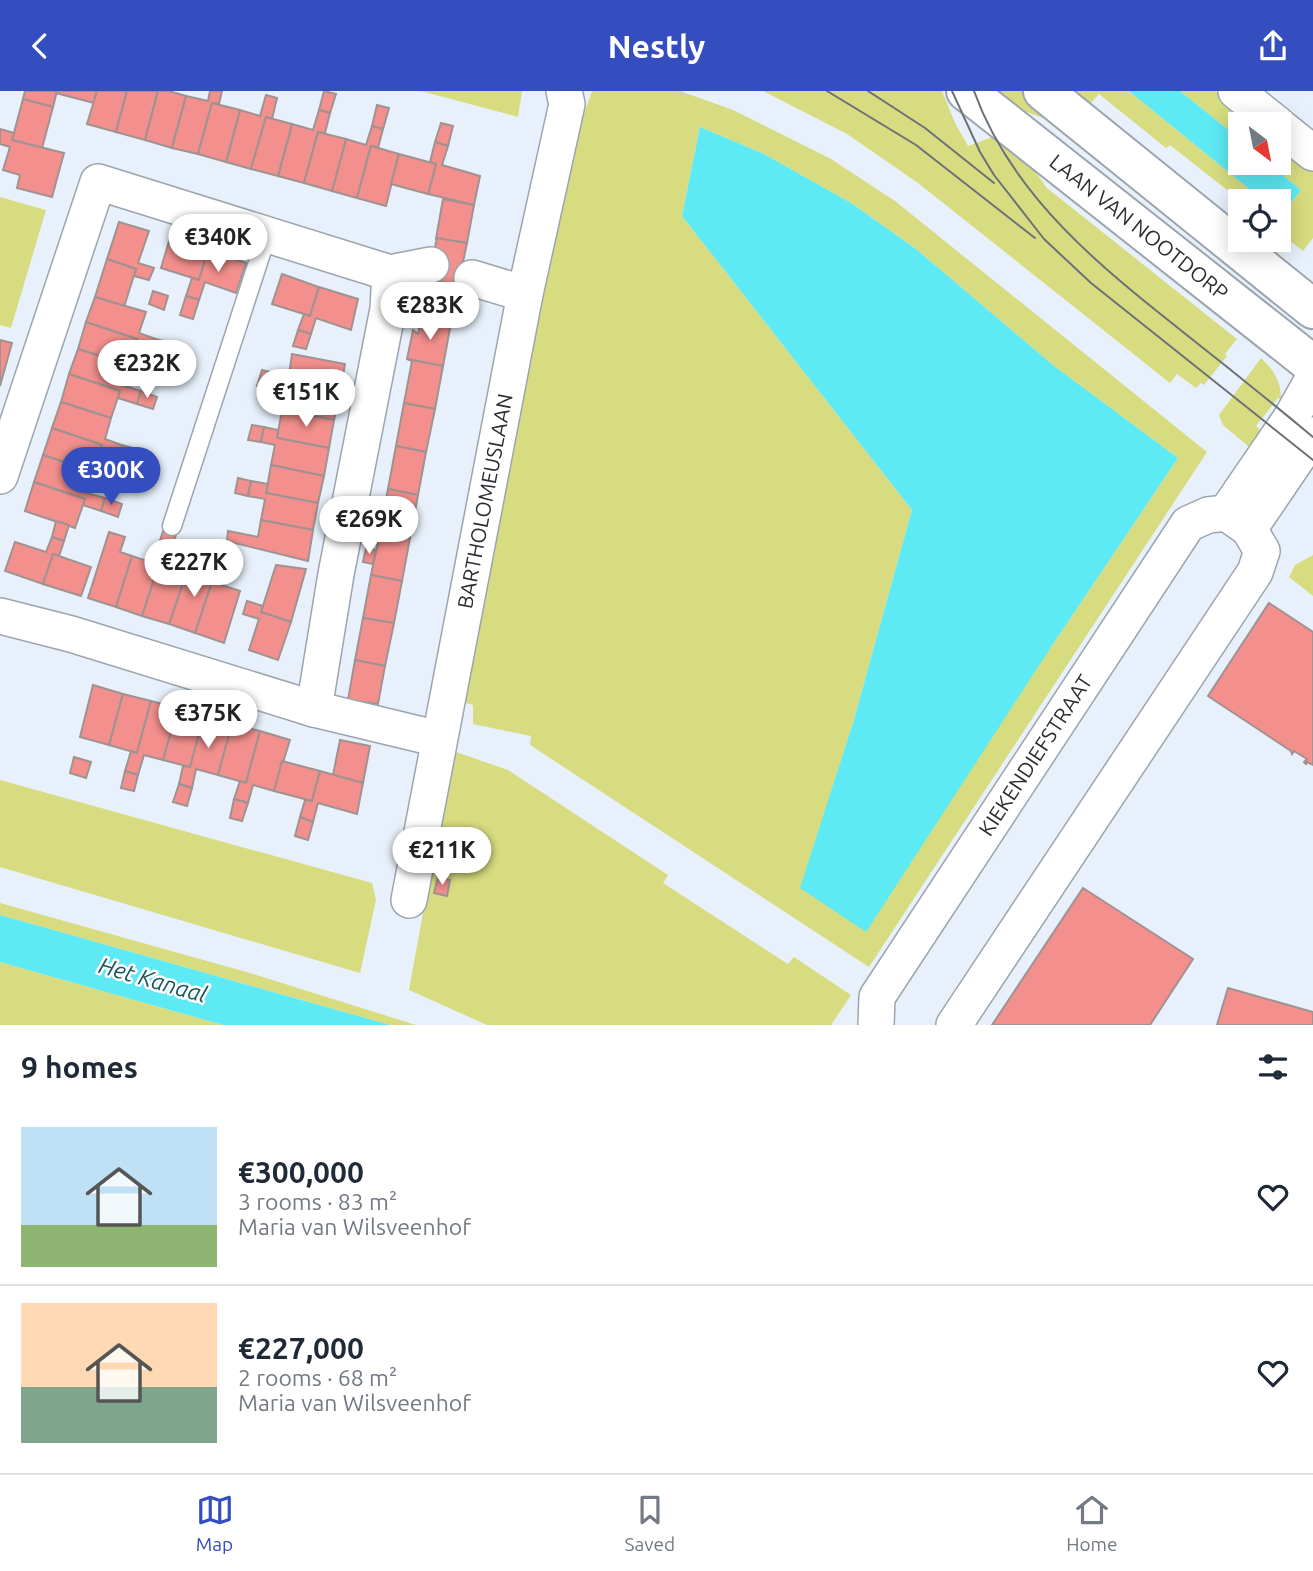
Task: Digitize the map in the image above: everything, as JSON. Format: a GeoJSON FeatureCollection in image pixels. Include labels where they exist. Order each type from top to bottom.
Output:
{"type":"FeatureCollection","features":[{"type":"Feature","properties":{"kind":"street","name":"LAAN VAN NOOTDORP"},"geometry":{"type":"LineString","coordinates":[[966,91],[1313,365]]}},
{"type":"Feature","properties":{"kind":"street"},"geometry":{"type":"LineString","coordinates":[[1043,91],[1313,309]]}},
{"type":"Feature","properties":{"kind":"street"},"geometry":{"type":"LineString","coordinates":[[1236,91],[1262,112]]}},
{"type":"Feature","properties":{"kind":"street","name":"BARTHOLOMEUSLAAN"},"geometry":{"type":"LineString","coordinates":[[409,900],[525,294],[569,95]]}},
{"type":"Feature","properties":{"kind":"street"},"geometry":{"type":"LineString","coordinates":[[1292,136],[1313,153]]}},
{"type":"Feature","properties":{"kind":"street"},"geometry":{"type":"LineString","coordinates":[[0,476],[98,182],[390,273],[431,265]]}},
{"type":"Feature","properties":{"kind":"street"},"geometry":{"type":"LineString","coordinates":[[314,709],[339,561],[388,309],[390,273]]}},
{"type":"Feature","properties":{"kind":"street"},"geometry":{"type":"LineString","coordinates":[[472,278],[525,294]]}},
{"type":"Feature","properties":{"kind":"street"},"geometry":{"type":"LineString","coordinates":[[1238,521],[1313,379]]}},
{"type":"Feature","properties":{"kind":"street"},"geometry":{"type":"LineString","coordinates":[[1238,521],[1313,435]]}},
{"type":"Feature","properties":{"kind":"street","name":"KIEKENDIEFSTRAAT"},"geometry":{"type":"LineString","coordinates":[[876,1025],[877,997],[1188,524],[1208,515],[1238,521]]}},
{"type":"Feature","properties":{"kind":"street"},"geometry":{"type":"LineString","coordinates":[[954,1025],[1255,572],[1262,551],[1238,521]]}},
{"type":"Feature","properties":{"kind":"street"},"geometry":{"type":"LineString","coordinates":[[0,616],[71,634],[314,709],[439,739]]}},
{"type":"Feature","properties":{"kind":"lane"},"geometry":{"type":"LineString","coordinates":[[172,526],[267,235]]}},
{"type":"Feature","properties":{"kind":"green space"},"geometry":{"type":"Polygon","coordinates":[[[421,91],[522,91],[518,117],[421,91]]]}},
{"type":"Feature","properties":{"kind":"green space"},"geometry":{"type":"Polygon","coordinates":[[[592,91],[680,91],[733,110],[831,159],[895,201],[1207,452],[869,967],[530,745],[531,736],[473,724],[473,705],[462,702],[563,173],[592,91]],[[700,127],[682,216],[912,510],[853,723],[801,888],[1051,647],[1178,458],[1054,366],[916,249],[851,203],[764,154],[700,127]]]}},
{"type":"Feature","properties":{"kind":"green space"},"geometry":{"type":"Polygon","coordinates":[[[763,91],[942,91],[968,146],[1003,133],[1021,152],[1047,188],[1237,339],[1204,385],[1201,383],[1196,388],[1177,374],[1170,383],[918,183],[847,134],[763,91]]]}},
{"type":"Feature","properties":{"kind":"green space"},"geometry":{"type":"Polygon","coordinates":[[[985,91],[1026,91],[1275,290],[1269,299],[1043,118],[987,97],[985,91]]]}},
{"type":"Feature","properties":{"kind":"green space"},"geometry":{"type":"Polygon","coordinates":[[[1054,91],[1129,91],[1228,172],[1228,175],[1232,175],[1249,189],[1228,191],[1170,145],[1166,148],[1099,94],[1089,105],[1054,91]]]}},
{"type":"Feature","properties":{"kind":"green space"},"geometry":{"type":"Polygon","coordinates":[[[1180,91],[1215,91],[1242,112],[1228,112],[1228,130],[1180,91]]]}},
{"type":"Feature","properties":{"kind":"green space"},"geometry":{"type":"Polygon","coordinates":[[[1292,152],[1313,169],[1313,238],[1303,251],[1291,242],[1291,202],[1301,190],[1283,175],[1292,175],[1292,152]]]}},
{"type":"Feature","properties":{"kind":"green space"},"geometry":{"type":"Polygon","coordinates":[[[0,197],[46,210],[11,328],[0,325],[0,197]]]}},
{"type":"Feature","properties":{"kind":"green space"},"geometry":{"type":"Polygon","coordinates":[[[1261,358],[1276,376],[1281,399],[1278,398],[1256,426],[1265,434],[1255,452],[1223,425],[1219,415],[1261,358]]]}},
{"type":"Feature","properties":{"kind":"green space"},"geometry":{"type":"Polygon","coordinates":[[[1313,555],[1313,596],[1289,577],[1295,565],[1313,555]]]}},
{"type":"Feature","properties":{"kind":"green space"},"geometry":{"type":"Polygon","coordinates":[[[456,752],[508,770],[668,875],[663,883],[788,964],[794,957],[851,995],[831,1025],[487,1025],[409,990],[451,758],[456,752]]]}},
{"type":"Feature","properties":{"kind":"green space"},"geometry":{"type":"Polygon","coordinates":[[[0,780],[372,883],[376,900],[360,973],[0,867],[0,780]]]}},
{"type":"Feature","properties":{"kind":"green space"},"geometry":{"type":"Polygon","coordinates":[[[0,903],[250,973],[416,1025],[390,1025],[0,915],[0,903]]]}},
{"type":"Feature","properties":{"kind":"green space"},"geometry":{"type":"Polygon","coordinates":[[[0,962],[223,1025],[0,1025],[0,962]]]}},
{"type":"Feature","properties":{"kind":"water"},"geometry":{"type":"Polygon","coordinates":[[[1129,91],[1180,91],[1228,130],[1228,172],[1129,91]]]}},
{"type":"Feature","properties":{"kind":"water"},"geometry":{"type":"Polygon","coordinates":[[[700,127],[764,154],[851,203],[916,249],[1054,366],[1178,458],[1051,647],[866,932],[800,888],[853,723],[912,510],[682,216],[700,127]]]}},
{"type":"Feature","properties":{"kind":"water"},"geometry":{"type":"Polygon","coordinates":[[[1232,175],[1283,175],[1301,190],[1291,202],[1291,189],[1249,189],[1232,175]]]}},
{"type":"Feature","properties":{"kind":"water","name":"Het Kanaal"},"geometry":{"type":"Polygon","coordinates":[[[0,915],[390,1025],[223,1025],[0,962],[0,915]]]}},
{"type":"Feature","properties":{"kind":"building"},"geometry":{"type":"Polygon","coordinates":[[[25,91],[57,91],[53,107],[23,99],[25,91]]]}},
{"type":"Feature","properties":{"kind":"building"},"geometry":{"type":"Polygon","coordinates":[[[97,91],[94,103],[56,93],[97,91]]]}},
{"type":"Feature","properties":{"kind":"building"},"geometry":{"type":"Polygon","coordinates":[[[97,91],[127,91],[116,132],[87,124],[97,91]]]}},
{"type":"Feature","properties":{"kind":"building"},"geometry":{"type":"Polygon","coordinates":[[[127,91],[158,91],[145,140],[116,132],[127,91]]]}},
{"type":"Feature","properties":{"kind":"building"},"geometry":{"type":"Polygon","coordinates":[[[158,91],[186,96],[172,148],[145,140],[158,91]]]}},
{"type":"Feature","properties":{"kind":"building"},"geometry":{"type":"Polygon","coordinates":[[[210,91],[222,91],[219,104],[212,103],[198,154],[172,148],[186,96],[208,101],[210,91]]]}},
{"type":"Feature","properties":{"kind":"building"},"geometry":{"type":"Polygon","coordinates":[[[324,91],[336,94],[330,113],[319,110],[324,91]]]}},
{"type":"Feature","properties":{"kind":"building"},"geometry":{"type":"Polygon","coordinates":[[[266,95],[277,98],[272,119],[266,117],[251,169],[226,162],[240,110],[260,116],[266,95]]]}},
{"type":"Feature","properties":{"kind":"building"},"geometry":{"type":"Polygon","coordinates":[[[23,99],[53,107],[42,148],[12,140],[23,99]]]}},
{"type":"Feature","properties":{"kind":"building"},"geometry":{"type":"Polygon","coordinates":[[[212,103],[240,110],[226,162],[198,154],[212,103]]]}},
{"type":"Feature","properties":{"kind":"building"},"geometry":{"type":"Polygon","coordinates":[[[377,105],[389,108],[383,129],[372,126],[377,105]]]}},
{"type":"Feature","properties":{"kind":"building"},"geometry":{"type":"Polygon","coordinates":[[[319,110],[330,113],[325,133],[318,132],[304,183],[278,176],[292,124],[313,130],[319,110]]]}},
{"type":"Feature","properties":{"kind":"building"},"geometry":{"type":"Polygon","coordinates":[[[266,117],[292,124],[278,176],[251,169],[266,117]]]}},
{"type":"Feature","properties":{"kind":"building"},"geometry":{"type":"Polygon","coordinates":[[[441,123],[453,126],[448,146],[435,142],[441,123]]]}},
{"type":"Feature","properties":{"kind":"building"},"geometry":{"type":"Polygon","coordinates":[[[372,126],[383,129],[378,148],[371,146],[357,198],[332,191],[346,139],[366,145],[372,126]]]}},
{"type":"Feature","properties":{"kind":"building"},"geometry":{"type":"Polygon","coordinates":[[[0,129],[14,133],[12,140],[64,153],[52,197],[17,188],[20,175],[3,170],[10,147],[0,144],[0,129]]]}},
{"type":"Feature","properties":{"kind":"building"},"geometry":{"type":"Polygon","coordinates":[[[318,132],[346,139],[332,191],[304,183],[318,132]]]}},
{"type":"Feature","properties":{"kind":"building"},"geometry":{"type":"Polygon","coordinates":[[[435,142],[448,146],[442,165],[480,176],[474,205],[428,194],[436,164],[430,162],[435,142]]]}},
{"type":"Feature","properties":{"kind":"building"},"geometry":{"type":"Polygon","coordinates":[[[371,146],[399,154],[386,206],[357,198],[371,146]]]}},
{"type":"Feature","properties":{"kind":"building"},"geometry":{"type":"Polygon","coordinates":[[[399,154],[436,164],[428,194],[391,184],[399,154]]]}},
{"type":"Feature","properties":{"kind":"building"},"geometry":{"type":"Polygon","coordinates":[[[443,199],[474,205],[467,243],[436,239],[443,199]]]}},
{"type":"Feature","properties":{"kind":"building"},"geometry":{"type":"Polygon","coordinates":[[[119,222],[149,231],[138,263],[154,268],[149,280],[134,276],[136,269],[107,259],[119,222]]]}},
{"type":"Feature","properties":{"kind":"building"},"geometry":{"type":"Polygon","coordinates":[[[170,238],[208,250],[199,280],[161,268],[170,238]]]}},
{"type":"Feature","properties":{"kind":"building"},"geometry":{"type":"Polygon","coordinates":[[[437,238],[467,243],[458,286],[428,279],[437,238]]]}},
{"type":"Feature","properties":{"kind":"building"},"geometry":{"type":"Polygon","coordinates":[[[208,250],[246,263],[236,293],[205,282],[199,300],[186,296],[192,278],[199,280],[208,250]]]}},
{"type":"Feature","properties":{"kind":"building"},"geometry":{"type":"Polygon","coordinates":[[[107,259],[136,269],[124,307],[95,297],[107,259]]]}},
{"type":"Feature","properties":{"kind":"building"},"geometry":{"type":"Polygon","coordinates":[[[282,274],[319,287],[310,316],[272,304],[282,274]]]}},
{"type":"Feature","properties":{"kind":"building"},"geometry":{"type":"Polygon","coordinates":[[[428,279],[458,286],[451,323],[421,317],[428,279]]]}},
{"type":"Feature","properties":{"kind":"building"},"geometry":{"type":"Polygon","coordinates":[[[319,287],[358,299],[351,330],[316,318],[311,334],[298,330],[304,314],[310,316],[319,287]]]}},
{"type":"Feature","properties":{"kind":"building"},"geometry":{"type":"Polygon","coordinates":[[[153,291],[168,296],[164,310],[149,304],[153,291]]]}},
{"type":"Feature","properties":{"kind":"building"},"geometry":{"type":"Polygon","coordinates":[[[186,296],[199,300],[193,319],[180,315],[186,296]]]}},
{"type":"Feature","properties":{"kind":"building"},"geometry":{"type":"Polygon","coordinates":[[[95,297],[146,312],[139,333],[156,339],[152,351],[135,345],[137,339],[86,322],[95,297]]]}},
{"type":"Feature","properties":{"kind":"building"},"geometry":{"type":"Polygon","coordinates":[[[421,317],[451,323],[443,366],[407,359],[413,330],[418,334],[421,317]]]}},
{"type":"Feature","properties":{"kind":"building"},"geometry":{"type":"Polygon","coordinates":[[[86,322],[137,339],[129,365],[78,349],[86,322]]]}},
{"type":"Feature","properties":{"kind":"building"},"geometry":{"type":"Polygon","coordinates":[[[298,330],[311,334],[306,349],[293,346],[298,330]]]}},
{"type":"Feature","properties":{"kind":"building"},"geometry":{"type":"Polygon","coordinates":[[[156,339],[174,344],[170,357],[152,351],[156,339]]]}},
{"type":"Feature","properties":{"kind":"building"},"geometry":{"type":"Polygon","coordinates":[[[0,340],[12,343],[0,386],[0,340]]]}},
{"type":"Feature","properties":{"kind":"building"},"geometry":{"type":"Polygon","coordinates":[[[78,349],[129,365],[122,385],[141,391],[137,404],[118,398],[120,391],[69,374],[78,349]]]}},
{"type":"Feature","properties":{"kind":"building"},"geometry":{"type":"Polygon","coordinates":[[[292,354],[345,364],[340,393],[287,383],[285,392],[271,389],[274,373],[289,375],[292,354]]]}},
{"type":"Feature","properties":{"kind":"building"},"geometry":{"type":"Polygon","coordinates":[[[407,359],[443,366],[435,409],[404,403],[412,361],[407,359]]]}},
{"type":"Feature","properties":{"kind":"building"},"geometry":{"type":"Polygon","coordinates":[[[262,370],[274,373],[271,389],[257,386],[262,370]]]}},
{"type":"Feature","properties":{"kind":"building"},"geometry":{"type":"Polygon","coordinates":[[[69,374],[120,391],[111,418],[61,402],[69,374]]]}},
{"type":"Feature","properties":{"kind":"building"},"geometry":{"type":"Polygon","coordinates":[[[287,383],[340,393],[334,420],[282,410],[287,383]]]}},
{"type":"Feature","properties":{"kind":"building"},"geometry":{"type":"Polygon","coordinates":[[[141,391],[157,397],[153,409],[137,404],[141,391]]]}},
{"type":"Feature","properties":{"kind":"building"},"geometry":{"type":"Polygon","coordinates":[[[61,402],[111,418],[105,439],[122,445],[118,458],[100,452],[102,445],[52,428],[61,402]]]}},
{"type":"Feature","properties":{"kind":"building"},"geometry":{"type":"Polygon","coordinates":[[[404,403],[435,409],[426,452],[396,446],[404,403]]]}},
{"type":"Feature","properties":{"kind":"building"},"geometry":{"type":"Polygon","coordinates":[[[282,410],[334,420],[329,448],[277,438],[282,410]]]}},
{"type":"Feature","properties":{"kind":"building"},"geometry":{"type":"Polygon","coordinates":[[[252,425],[264,427],[261,442],[248,440],[252,425]]]}},
{"type":"Feature","properties":{"kind":"building"},"geometry":{"type":"Polygon","coordinates":[[[264,427],[278,430],[277,438],[329,448],[324,476],[271,465],[275,445],[261,442],[264,427]]]}},
{"type":"Feature","properties":{"kind":"building"},"geometry":{"type":"Polygon","coordinates":[[[52,428],[102,445],[94,472],[43,455],[52,428]]]}},
{"type":"Feature","properties":{"kind":"building"},"geometry":{"type":"Polygon","coordinates":[[[122,445],[140,450],[135,463],[118,458],[122,445]]]}},
{"type":"Feature","properties":{"kind":"building"},"geometry":{"type":"Polygon","coordinates":[[[396,446],[426,452],[418,495],[388,489],[396,446]]]}},
{"type":"Feature","properties":{"kind":"building"},"geometry":{"type":"Polygon","coordinates":[[[43,455],[94,472],[87,493],[105,498],[101,511],[83,505],[85,499],[34,482],[43,455]]]}},
{"type":"Feature","properties":{"kind":"building"},"geometry":{"type":"Polygon","coordinates":[[[271,465],[324,476],[318,503],[266,493],[271,465]]]}},
{"type":"Feature","properties":{"kind":"building"},"geometry":{"type":"Polygon","coordinates":[[[238,478],[251,481],[248,496],[235,493],[238,478]]]}},
{"type":"Feature","properties":{"kind":"building"},"geometry":{"type":"Polygon","coordinates":[[[251,481],[268,484],[266,493],[318,503],[313,530],[261,520],[265,499],[248,496],[251,481]]]}},
{"type":"Feature","properties":{"kind":"building"},"geometry":{"type":"Polygon","coordinates":[[[34,482],[85,499],[75,528],[25,511],[34,482]]]}},
{"type":"Feature","properties":{"kind":"building"},"geometry":{"type":"Polygon","coordinates":[[[388,489],[418,495],[410,538],[380,532],[388,489]]]}},
{"type":"Feature","properties":{"kind":"building"},"geometry":{"type":"Polygon","coordinates":[[[105,498],[122,504],[118,517],[101,511],[105,498]]]}},
{"type":"Feature","properties":{"kind":"building"},"geometry":{"type":"Polygon","coordinates":[[[261,520],[313,530],[308,561],[227,541],[228,531],[258,537],[261,520]]]}},
{"type":"Feature","properties":{"kind":"building"},"geometry":{"type":"Polygon","coordinates":[[[56,521],[69,525],[64,541],[52,537],[56,521]]]}},
{"type":"Feature","properties":{"kind":"building"},"geometry":{"type":"Polygon","coordinates":[[[163,531],[176,535],[170,554],[157,550],[163,531]]]}},
{"type":"Feature","properties":{"kind":"building"},"geometry":{"type":"Polygon","coordinates":[[[109,532],[125,537],[120,552],[132,556],[116,607],[88,598],[109,532]]]}},
{"type":"Feature","properties":{"kind":"building"},"geometry":{"type":"Polygon","coordinates":[[[380,532],[410,538],[402,581],[371,575],[380,532]]]}},
{"type":"Feature","properties":{"kind":"building"},"geometry":{"type":"Polygon","coordinates":[[[52,537],[64,541],[59,556],[53,554],[43,584],[5,571],[15,542],[46,552],[52,537]]]}},
{"type":"Feature","properties":{"kind":"building"},"geometry":{"type":"Polygon","coordinates":[[[215,548],[229,552],[224,569],[209,564],[215,548]]]}},
{"type":"Feature","properties":{"kind":"building"},"geometry":{"type":"Polygon","coordinates":[[[366,548],[376,550],[373,564],[363,562],[366,548]]]}},
{"type":"Feature","properties":{"kind":"building"},"geometry":{"type":"Polygon","coordinates":[[[157,550],[170,554],[166,567],[159,565],[142,616],[116,607],[132,556],[153,563],[157,550]]]}},
{"type":"Feature","properties":{"kind":"building"},"geometry":{"type":"Polygon","coordinates":[[[53,554],[91,567],[81,596],[43,584],[53,554]]]}},
{"type":"Feature","properties":{"kind":"building"},"geometry":{"type":"Polygon","coordinates":[[[209,564],[224,569],[219,585],[212,582],[195,633],[169,624],[186,574],[204,580],[209,564]]]}},
{"type":"Feature","properties":{"kind":"building"},"geometry":{"type":"Polygon","coordinates":[[[159,565],[186,574],[169,624],[142,616],[159,565]]]}},
{"type":"Feature","properties":{"kind":"building"},"geometry":{"type":"Polygon","coordinates":[[[276,565],[306,569],[291,622],[261,612],[276,565]]]}},
{"type":"Feature","properties":{"kind":"building"},"geometry":{"type":"Polygon","coordinates":[[[371,575],[402,581],[394,623],[363,618],[371,575]]]}},
{"type":"Feature","properties":{"kind":"building"},"geometry":{"type":"Polygon","coordinates":[[[212,582],[240,591],[224,643],[195,633],[212,582]]]}},
{"type":"Feature","properties":{"kind":"building"},"geometry":{"type":"Polygon","coordinates":[[[247,601],[263,606],[261,612],[291,622],[278,660],[249,650],[259,619],[243,614],[247,601]]]}},
{"type":"Feature","properties":{"kind":"building"},"geometry":{"type":"Polygon","coordinates":[[[1269,603],[1313,632],[1313,765],[1307,762],[1306,764],[1304,762],[1307,759],[1294,751],[1292,754],[1208,696],[1269,603]]]}},
{"type":"Feature","properties":{"kind":"building"},"geometry":{"type":"Polygon","coordinates":[[[363,618],[394,623],[385,666],[355,660],[363,618]]]}},
{"type":"Feature","properties":{"kind":"building"},"geometry":{"type":"Polygon","coordinates":[[[355,660],[385,666],[378,704],[348,700],[355,660]]]}},
{"type":"Feature","properties":{"kind":"building"},"geometry":{"type":"Polygon","coordinates":[[[93,685],[123,694],[109,745],[80,737],[93,685]]]}},
{"type":"Feature","properties":{"kind":"building"},"geometry":{"type":"Polygon","coordinates":[[[123,694],[151,701],[137,753],[109,745],[123,694]]]}},
{"type":"Feature","properties":{"kind":"building"},"geometry":{"type":"Polygon","coordinates":[[[151,701],[178,708],[163,760],[144,755],[138,775],[125,771],[131,751],[137,753],[151,701]]]}},
{"type":"Feature","properties":{"kind":"building"},"geometry":{"type":"Polygon","coordinates":[[[178,708],[204,716],[190,767],[163,760],[178,708]]]}},
{"type":"Feature","properties":{"kind":"building"},"geometry":{"type":"Polygon","coordinates":[[[204,716],[232,724],[218,775],[196,769],[192,788],[179,784],[183,766],[190,767],[204,716]]]}},
{"type":"Feature","properties":{"kind":"building"},"geometry":{"type":"Polygon","coordinates":[[[232,724],[260,731],[246,783],[218,775],[232,724]]]}},
{"type":"Feature","properties":{"kind":"building"},"geometry":{"type":"Polygon","coordinates":[[[260,731],[290,740],[274,791],[253,785],[248,803],[234,799],[240,781],[246,783],[260,731]]]}},
{"type":"Feature","properties":{"kind":"building"},"geometry":{"type":"Polygon","coordinates":[[[340,740],[370,746],[363,783],[333,775],[340,740]]]}},
{"type":"Feature","properties":{"kind":"building"},"geometry":{"type":"Polygon","coordinates":[[[74,757],[91,762],[86,778],[70,773],[74,757]]]}},
{"type":"Feature","properties":{"kind":"building"},"geometry":{"type":"Polygon","coordinates":[[[282,761],[320,771],[312,801],[274,791],[282,761]]]}},
{"type":"Feature","properties":{"kind":"building"},"geometry":{"type":"Polygon","coordinates":[[[125,771],[138,775],[134,791],[121,788],[125,771]]]}},
{"type":"Feature","properties":{"kind":"building"},"geometry":{"type":"Polygon","coordinates":[[[320,771],[363,783],[357,814],[318,803],[313,822],[300,817],[305,800],[312,801],[320,771]]]}},
{"type":"Feature","properties":{"kind":"building"},"geometry":{"type":"Polygon","coordinates":[[[179,784],[192,788],[187,806],[173,802],[179,784]]]}},
{"type":"Feature","properties":{"kind":"building"},"geometry":{"type":"Polygon","coordinates":[[[234,799],[248,803],[242,821],[230,818],[234,799]]]}},
{"type":"Feature","properties":{"kind":"building"},"geometry":{"type":"Polygon","coordinates":[[[300,817],[313,822],[308,840],[295,836],[300,817]]]}},
{"type":"Feature","properties":{"kind":"building"},"geometry":{"type":"Polygon","coordinates":[[[438,877],[450,880],[447,896],[434,893],[438,877]]]}},
{"type":"Feature","properties":{"kind":"building"},"geometry":{"type":"Polygon","coordinates":[[[1083,888],[1193,959],[1150,1025],[992,1025],[1083,888]]]}},
{"type":"Feature","properties":{"kind":"building"},"geometry":{"type":"Polygon","coordinates":[[[1228,988],[1313,1012],[1313,1025],[1217,1025],[1228,988]]]}},
{"type":"Feature","properties":{"kind":"tram line"},"geometry":{"type":"LineString","coordinates":[[827,91],[916,145],[1035,238]]}},
{"type":"Feature","properties":{"kind":"tram line"},"geometry":{"type":"LineString","coordinates":[[868,91],[925,128],[994,183]]}},
{"type":"Feature","properties":{"kind":"tram line"},"geometry":{"type":"LineString","coordinates":[[952,91],[980,152],[994,175],[1044,239],[1091,283],[1313,460]]}},
{"type":"Feature","properties":{"kind":"tram line"},"geometry":{"type":"LineString","coordinates":[[974,91],[991,129],[1012,165],[1063,228],[1124,284],[1313,437]]}}]}
